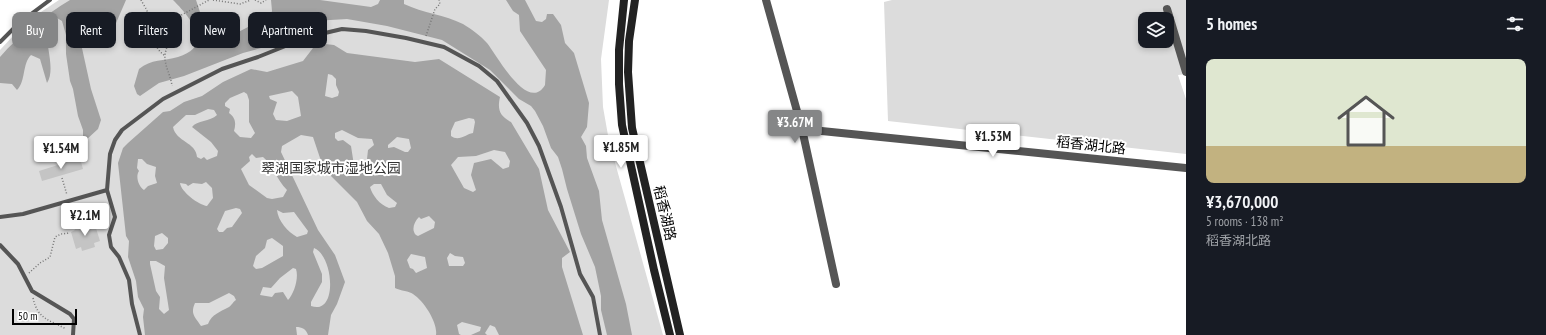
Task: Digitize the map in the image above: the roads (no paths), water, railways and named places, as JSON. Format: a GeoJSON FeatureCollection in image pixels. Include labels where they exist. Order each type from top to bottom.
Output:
{"type":"FeatureCollection","features":[{"type":"Feature","properties":{"kind":"street","name":"稻香湖路"},"geometry":{"type":"LineString","coordinates":[[624,0],[619,50],[622,124],[670,335]]}},
{"type":"Feature","properties":{"kind":"street","name":"稻香湖路"},"geometry":{"type":"LineString","coordinates":[[635,0],[629,41],[628,72],[632,128],[680,335]]}},
{"type":"Feature","properties":{"kind":"street"},"geometry":{"type":"LineString","coordinates":[[766,0],[802,129],[836,284]]}},
{"type":"Feature","properties":{"kind":"street"},"geometry":{"type":"LineString","coordinates":[[1167,9],[1186,72]]}},
{"type":"Feature","properties":{"kind":"street","name":"稻香湖北路"},"geometry":{"type":"LineString","coordinates":[[802,129],[1186,168]]}},
{"type":"Feature","properties":{"kind":"lane"},"geometry":{"type":"LineString","coordinates":[[0,42],[19,23],[50,0]]}},
{"type":"Feature","properties":{"kind":"lane"},"geometry":{"type":"LineString","coordinates":[[140,335],[132,304],[129,280],[119,256],[111,247],[109,235],[114,213],[107,190],[110,154],[115,140],[122,130],[163,100],[222,69],[308,38],[342,29],[366,31],[430,43],[456,53],[490,74],[507,92],[527,123],[547,168],[574,250],[580,274],[593,297],[600,335]]}},
{"type":"Feature","properties":{"kind":"lane"},"geometry":{"type":"LineString","coordinates":[[0,219],[107,190]]}},
{"type":"Feature","properties":{"kind":"lane"},"geometry":{"type":"LineString","coordinates":[[0,245],[18,264],[25,275],[29,288],[32,291],[70,314],[74,319],[73,335]]}},
{"type":"Feature","properties":{"kind":"park label","name":"翠湖国家城市湿地公园"},"geometry":{"type":"Point","coordinates":[331,168]}}]}
